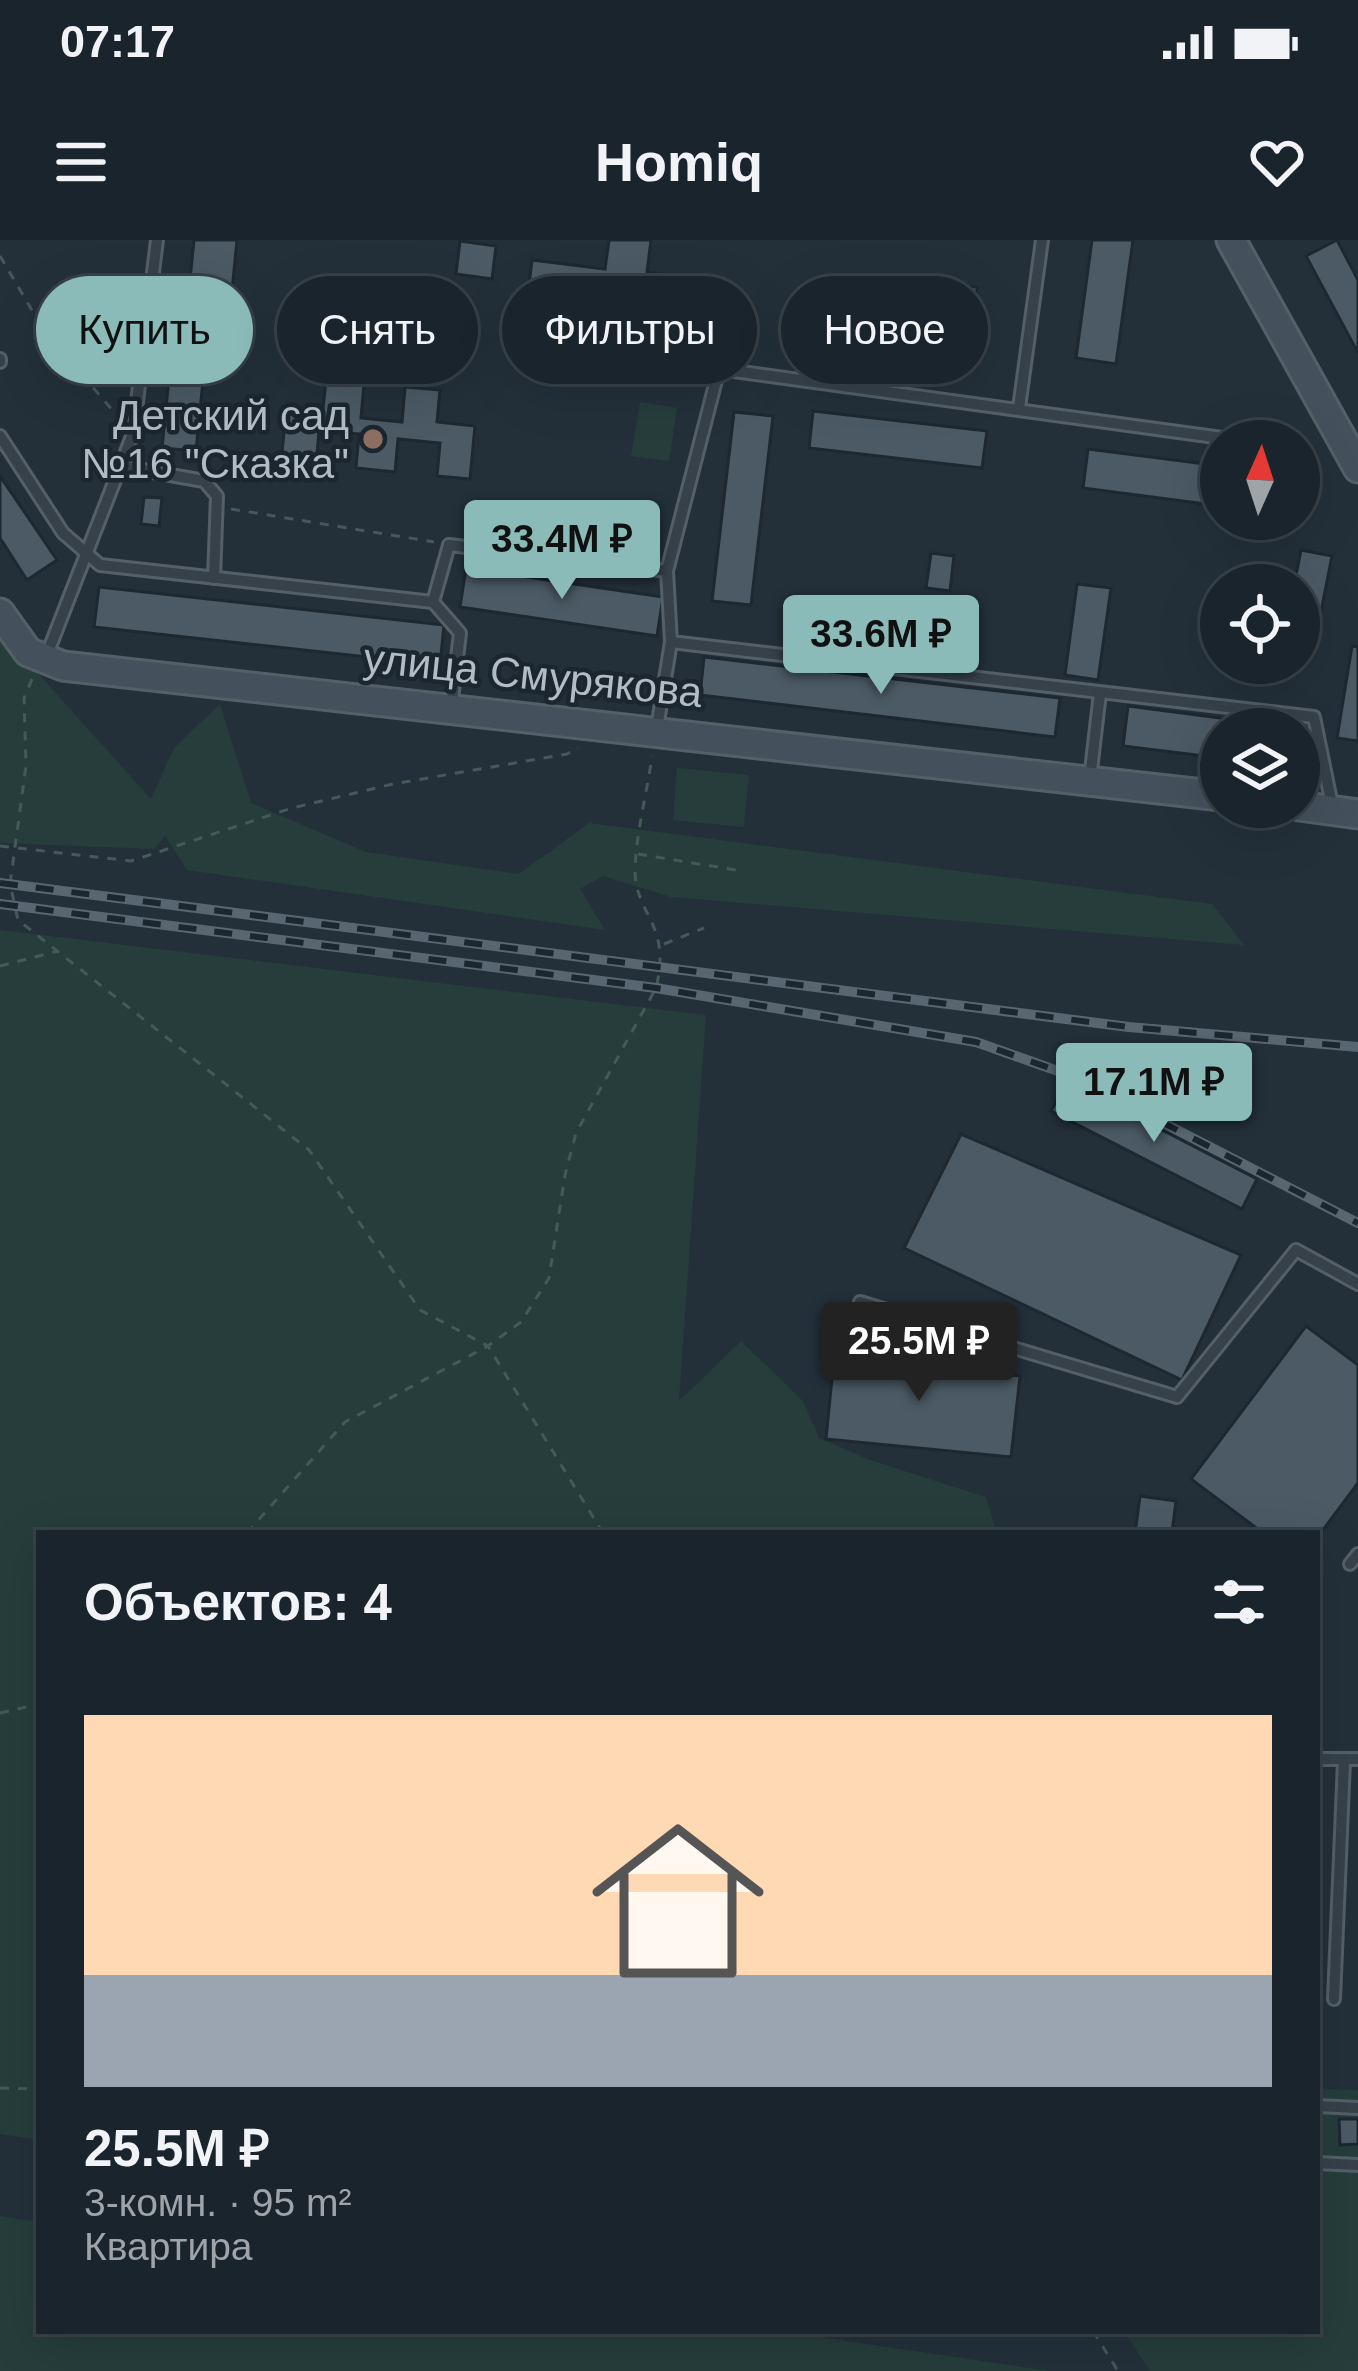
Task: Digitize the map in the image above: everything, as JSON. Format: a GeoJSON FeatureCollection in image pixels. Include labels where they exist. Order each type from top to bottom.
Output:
{"type":"FeatureCollection","features":[{"type":"Feature","properties":{"kind":"street"},"geometry":{"type":"LineString","coordinates":[[1231,240],[1358,468]]}},
{"type":"Feature","properties":{"kind":"street"},"geometry":{"type":"LineString","coordinates":[[0,614],[28,652],[43,658]]}},
{"type":"Feature","properties":{"kind":"street","name":"улица Смурякова"},"geometry":{"type":"LineString","coordinates":[[43,658],[63,666],[1200,793]]}},
{"type":"Feature","properties":{"kind":"lane"},"geometry":{"type":"LineString","coordinates":[[43,658],[133,434],[157,240]]}},
{"type":"Feature","properties":{"kind":"lane"},"geometry":{"type":"LineString","coordinates":[[1018,408],[1042,240]]}},
{"type":"Feature","properties":{"kind":"lane"},"geometry":{"type":"LineString","coordinates":[[656,731],[671,642],[667,571],[719,369],[1200,435]]}},
{"type":"Feature","properties":{"kind":"lane"},"geometry":{"type":"LineString","coordinates":[[0,436],[63,533],[100,565],[433,602],[460,633],[451,708]]}},
{"type":"Feature","properties":{"kind":"lane"},"geometry":{"type":"LineString","coordinates":[[120,466],[204,482],[217,496],[214,578]]}},
{"type":"Feature","properties":{"kind":"lane"},"geometry":{"type":"LineString","coordinates":[[433,602],[449,545],[667,571]]}},
{"type":"Feature","properties":{"kind":"lane"},"geometry":{"type":"LineString","coordinates":[[671,642],[1313,717],[1346,812]]}},
{"type":"Feature","properties":{"kind":"lane"},"geometry":{"type":"LineString","coordinates":[[1090,780],[1100,693]]}},
{"type":"Feature","properties":{"kind":"lane"},"geometry":{"type":"LineString","coordinates":[[860,1302],[1177,1396],[1296,1250],[1358,1284]]}},
{"type":"Feature","properties":{"kind":"lane"},"geometry":{"type":"LineString","coordinates":[[1320,1760],[1351,1760],[1334,1999]]}},
{"type":"Feature","properties":{"kind":"lane"},"geometry":{"type":"LineString","coordinates":[[1320,2106],[1358,2108]]}},
{"type":"Feature","properties":{"kind":"lane"},"geometry":{"type":"LineString","coordinates":[[1320,2163],[1358,2165]]}},
{"type":"Feature","properties":{"kind":"path"},"geometry":{"type":"LineString","coordinates":[[0,256],[44,329],[133,434]]}},
{"type":"Feature","properties":{"kind":"path"},"geometry":{"type":"LineString","coordinates":[[217,507],[449,545]]}},
{"type":"Feature","properties":{"kind":"path"},"geometry":{"type":"LineString","coordinates":[[43,658],[24,698],[26,766],[11,906],[18,920],[309,1150],[420,1310],[488,1346],[601,1530]]}},
{"type":"Feature","properties":{"kind":"path"},"geometry":{"type":"LineString","coordinates":[[250,1530],[345,1422],[488,1346],[521,1322],[549,1278],[576,1133],[656,988],[662,944],[635,874],[656,731]]}},
{"type":"Feature","properties":{"kind":"path"},"geometry":{"type":"LineString","coordinates":[[0,846],[131,861],[292,808],[393,784],[567,754],[584,745]]}},
{"type":"Feature","properties":{"kind":"path"},"geometry":{"type":"LineString","coordinates":[[638,854],[742,871]]}},
{"type":"Feature","properties":{"kind":"path"},"geometry":{"type":"LineString","coordinates":[[662,944],[704,928]]}},
{"type":"Feature","properties":{"kind":"path"},"geometry":{"type":"LineString","coordinates":[[0,966],[59,950]]}},
{"type":"Feature","properties":{"kind":"path"},"geometry":{"type":"LineString","coordinates":[[0,1713],[36,1705]]}},
{"type":"Feature","properties":{"kind":"path"},"geometry":{"type":"LineString","coordinates":[[0,2088],[36,2089]]}},
{"type":"Feature","properties":{"kind":"path"},"geometry":{"type":"LineString","coordinates":[[1096,2334],[1118,2371]]}},
{"type":"Feature","properties":{"kind":"green space"},"geometry":{"type":"Polygon","coordinates":[[[640,402],[677,408],[669,461],[631,456],[640,402]]]}},
{"type":"Feature","properties":{"kind":"green space"},"geometry":{"type":"Polygon","coordinates":[[[0,631],[151,799],[174,748],[220,704],[251,803],[366,852],[519,874],[589,823],[1212,904],[1244,945],[671,897],[603,876],[580,889],[605,930],[187,870],[165,836],[154,849],[0,843],[0,631]]]}},
{"type":"Feature","properties":{"kind":"green space"},"geometry":{"type":"Polygon","coordinates":[[[677,768],[749,775],[744,827],[673,820],[677,768]]]}},
{"type":"Feature","properties":{"kind":"green space"},"geometry":{"type":"Polygon","coordinates":[[[0,930],[706,1015],[679,1401],[741,1341],[803,1401],[819,1438],[870,1460],[986,1497],[996,1530],[36,1530],[36,2140],[0,2134],[0,930]]]}},
{"type":"Feature","properties":{"kind":"green space"},"geometry":{"type":"Polygon","coordinates":[[[1320,2089],[1358,2090],[1358,2371],[1150,2371],[1126,2334],[1320,2334],[1320,2089]]]}},
{"type":"Feature","properties":{"kind":"green space"},"geometry":{"type":"Polygon","coordinates":[[[0,2216],[36,2222],[36,2334],[799,2334],[1050,2371],[0,2371],[0,2216]]]}},
{"type":"Feature","properties":{"kind":"building"},"geometry":{"type":"Polygon","coordinates":[[[194,240],[237,240],[233,276],[190,276],[194,240]]]}},
{"type":"Feature","properties":{"kind":"building"},"geometry":{"type":"Polygon","coordinates":[[[609,240],[651,240],[647,272],[677,276],[530,276],[532,260],[605,269],[609,240]]]}},
{"type":"Feature","properties":{"kind":"building"},"geometry":{"type":"Polygon","coordinates":[[[1092,240],[1133,240],[1116,364],[1076,358],[1092,240]]]}},
{"type":"Feature","properties":{"kind":"building"},"geometry":{"type":"Polygon","coordinates":[[[1337,240],[1358,280],[1358,353],[1306,256],[1337,240]]]}},
{"type":"Feature","properties":{"kind":"building"},"geometry":{"type":"Polygon","coordinates":[[[460,241],[496,246],[492,279],[456,274],[460,241]]]}},
{"type":"Feature","properties":{"kind":"building"},"geometry":{"type":"Polygon","coordinates":[[[168,384],[203,384],[196,451],[162,448],[168,384]]]}},
{"type":"Feature","properties":{"kind":"building"},"geometry":{"type":"Polygon","coordinates":[[[326,384],[364,385],[361,418],[402,422],[405,387],[440,390],[437,422],[475,426],[470,479],[437,476],[440,443],[398,439],[395,472],[356,468],[359,434],[319,431],[316,465],[281,461],[286,414],[322,417],[326,384]]]}},
{"type":"Feature","properties":{"kind":"building"},"geometry":{"type":"Polygon","coordinates":[[[813,411],[987,431],[982,468],[809,448],[813,411]]]}},
{"type":"Feature","properties":{"kind":"building"},"geometry":{"type":"Polygon","coordinates":[[[734,412],[773,416],[751,605],[712,601],[734,412]]]}},
{"type":"Feature","properties":{"kind":"building"},"geometry":{"type":"Polygon","coordinates":[[[1088,449],[1200,463],[1200,503],[1083,488],[1088,449]]]}},
{"type":"Feature","properties":{"kind":"building"},"geometry":{"type":"Polygon","coordinates":[[[0,476],[57,560],[27,580],[0,538],[0,476]]]}},
{"type":"Feature","properties":{"kind":"building"},"geometry":{"type":"Polygon","coordinates":[[[144,497],[162,498],[159,526],[141,524],[144,497]]]}},
{"type":"Feature","properties":{"kind":"building"},"geometry":{"type":"Polygon","coordinates":[[[1301,550],[1332,556],[1320,617],[1320,564],[1298,564],[1301,550]]]}},
{"type":"Feature","properties":{"kind":"building"},"geometry":{"type":"Polygon","coordinates":[[[931,553],[954,556],[950,591],[926,588],[931,553]]]}},
{"type":"Feature","properties":{"kind":"building"},"geometry":{"type":"Polygon","coordinates":[[[466,568],[663,597],[657,636],[460,607],[466,568]]]}},
{"type":"Feature","properties":{"kind":"building"},"geometry":{"type":"Polygon","coordinates":[[[1077,584],[1111,588],[1098,680],[1065,675],[1077,584]]]}},
{"type":"Feature","properties":{"kind":"building"},"geometry":{"type":"Polygon","coordinates":[[[99,587],[444,625],[440,665],[94,627],[99,587]]]}},
{"type":"Feature","properties":{"kind":"building"},"geometry":{"type":"Polygon","coordinates":[[[1352,646],[1358,647],[1358,741],[1337,738],[1352,646]]]}},
{"type":"Feature","properties":{"kind":"building"},"geometry":{"type":"Polygon","coordinates":[[[704,657],[1060,698],[1055,737],[700,695],[704,657]]]}},
{"type":"Feature","properties":{"kind":"building"},"geometry":{"type":"Polygon","coordinates":[[[1128,706],[1200,715],[1200,755],[1123,746],[1128,706]]]}},
{"type":"Feature","properties":{"kind":"building"},"geometry":{"type":"Polygon","coordinates":[[[1067,1081],[1257,1179],[1242,1209],[1051,1111],[1067,1081]]]}},
{"type":"Feature","properties":{"kind":"building"},"geometry":{"type":"Polygon","coordinates":[[[961,1134],[1241,1255],[1182,1380],[904,1248],[961,1134]]]}},
{"type":"Feature","properties":{"kind":"building"},"geometry":{"type":"Polygon","coordinates":[[[1306,1326],[1358,1365],[1358,1483],[1320,1534],[1320,1530],[1259,1530],[1191,1479],[1306,1326]]]}},
{"type":"Feature","properties":{"kind":"building"},"geometry":{"type":"Polygon","coordinates":[[[845,1329],[878,1349],[872,1361],[1020,1376],[1011,1457],[826,1439],[834,1357],[845,1329]]]}},
{"type":"Feature","properties":{"kind":"building"},"geometry":{"type":"Polygon","coordinates":[[[1140,1496],[1176,1501],[1172,1530],[1135,1530],[1140,1496]]]}},
{"type":"Feature","properties":{"kind":"building"},"geometry":{"type":"Polygon","coordinates":[[[1339,2119],[1358,2119],[1358,2144],[1340,2145],[1339,2119]]]}},
{"type":"Feature","properties":{"kind":"railway"},"geometry":{"type":"LineString","coordinates":[[0,883],[1129,1027],[1358,1047]]}},
{"type":"Feature","properties":{"kind":"railway"},"geometry":{"type":"LineString","coordinates":[[0,904],[656,988],[976,1042],[1072,1076],[1358,1223]]}},
{"type":"Feature","properties":{"kind":"place","name":"Детский сад №16 \"Сказка\""},"geometry":{"type":"Point","coordinates":[373,439]}}]}
